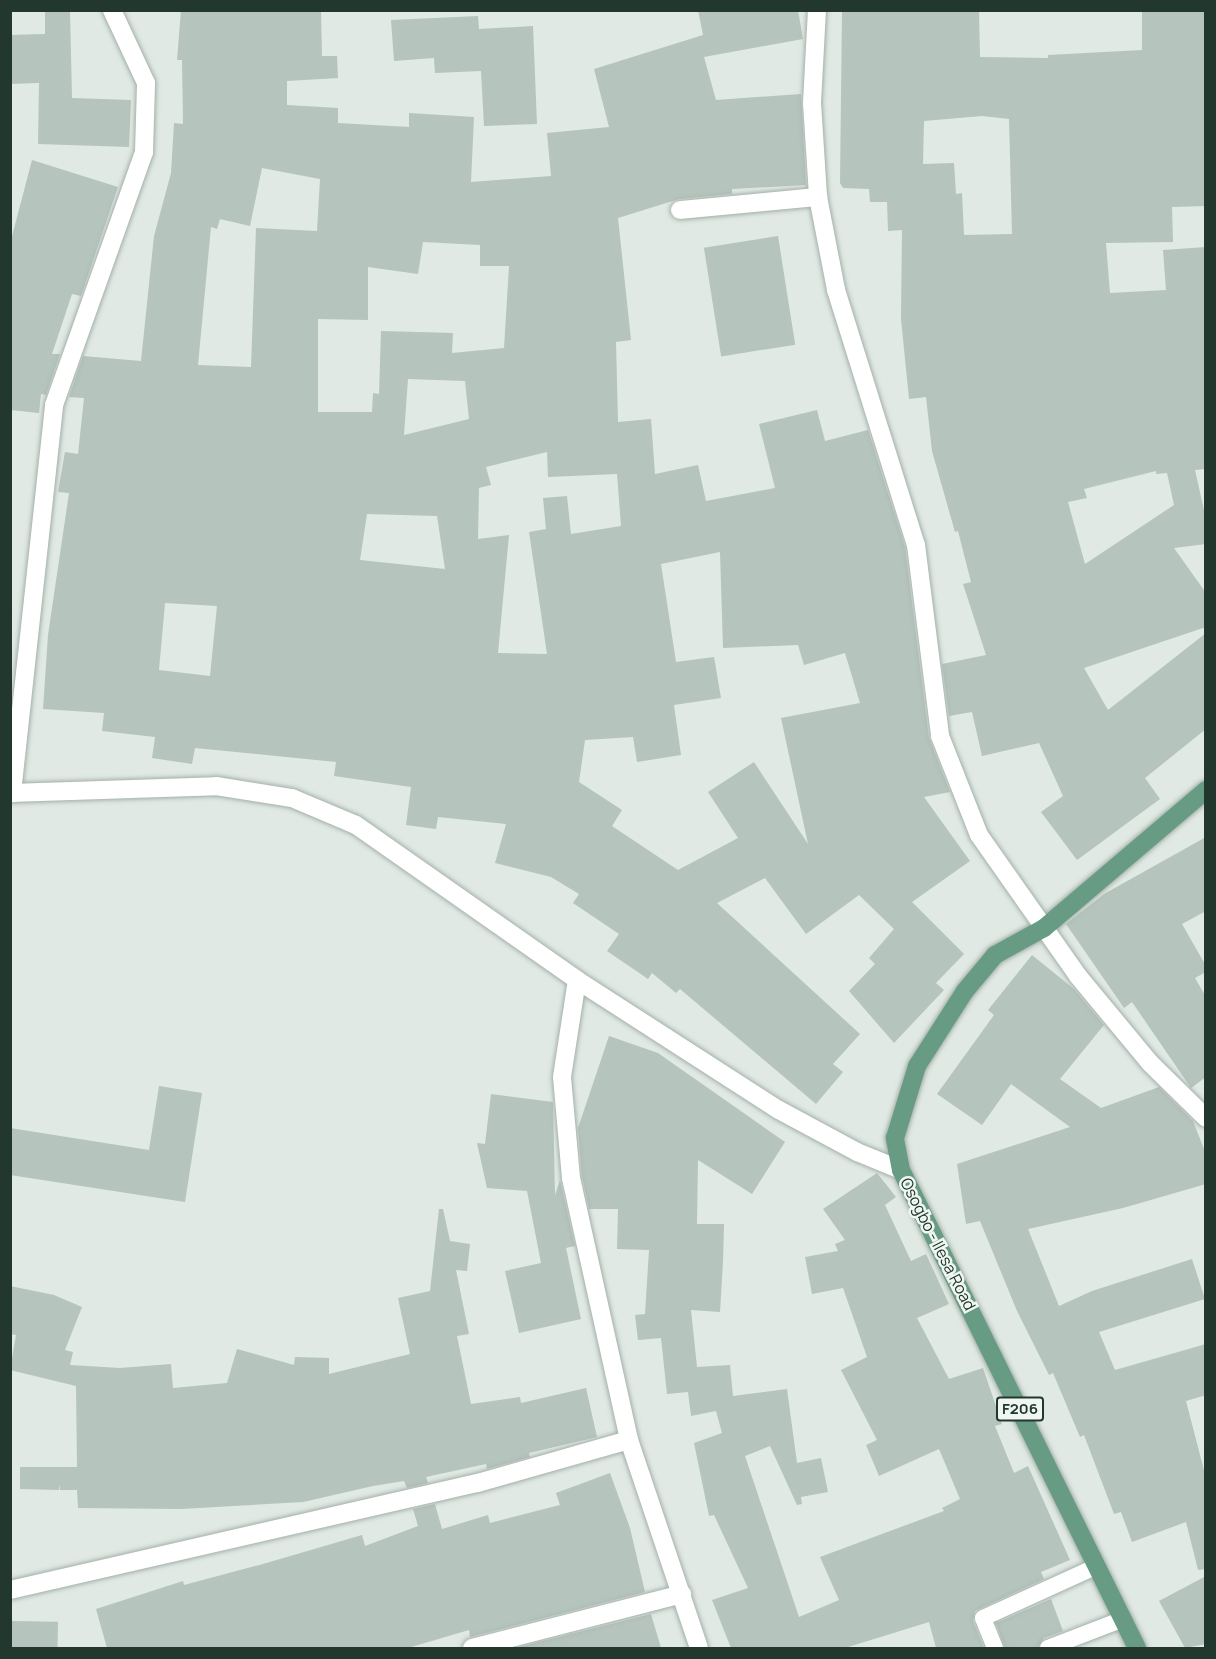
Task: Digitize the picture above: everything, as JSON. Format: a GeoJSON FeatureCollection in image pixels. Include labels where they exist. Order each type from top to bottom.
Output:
{"type":"FeatureCollection","features":[{"type":"Feature","properties":{"kind":"main road","name":"Osogbo - Ilesa Road"},"geometry":{"type":"LineString","coordinates":[[1137,1648],[901,1170],[895,1138],[917,1066],[965,991],[995,955],[1044,928],[1206,790]]}},
{"type":"Feature","properties":{"kind":"street"},"geometry":{"type":"LineString","coordinates":[[112,10],[146,83],[144,152],[54,405],[11,793],[216,786],[292,798],[356,825],[577,980],[779,1110],[857,1152],[901,1170]]}},
{"type":"Feature","properties":{"kind":"street"},"geometry":{"type":"LineString","coordinates":[[817,10],[812,103],[818,197],[836,290],[916,545],[940,736],[979,835],[1044,928],[1150,1062],[1206,1118]]}},
{"type":"Feature","properties":{"kind":"street"},"geometry":{"type":"LineString","coordinates":[[680,210],[818,197]]}},
{"type":"Feature","properties":{"kind":"street"},"geometry":{"type":"LineString","coordinates":[[577,980],[562,1077],[571,1178],[629,1440],[699,1648]]}},
{"type":"Feature","properties":{"kind":"street"},"geometry":{"type":"LineString","coordinates":[[10,1590],[478,1483],[629,1440]]}},
{"type":"Feature","properties":{"kind":"street"},"geometry":{"type":"LineString","coordinates":[[472,1648],[682,1594]]}},
{"type":"Feature","properties":{"kind":"lane"},"geometry":{"type":"LineString","coordinates":[[995,1648],[983,1618],[1097,1566]]}},
{"type":"Feature","properties":{"kind":"lane"},"geometry":{"type":"LineString","coordinates":[[1048,1648],[1123,1619]]}},
{"type":"Feature","properties":{"kind":"building"},"geometry":{"type":"Polygon","coordinates":[[[45,10],[70,10],[72,98],[131,100],[129,147],[38,144],[39,83],[10,84],[10,35],[45,34],[45,10]]]}},
{"type":"Feature","properties":{"kind":"building"},"geometry":{"type":"Polygon","coordinates":[[[181,10],[321,10],[322,56],[337,56],[338,78],[287,81],[287,105],[338,108],[338,123],[409,127],[409,113],[474,117],[471,182],[551,176],[547,133],[609,127],[594,69],[703,35],[698,10],[798,10],[803,39],[704,57],[716,100],[801,94],[806,185],[732,189],[732,194],[679,199],[618,218],[631,340],[616,342],[618,422],[651,419],[655,474],[698,465],[706,501],[775,488],[759,424],[817,410],[825,441],[868,430],[905,547],[929,738],[950,792],[924,797],[970,861],[912,902],[964,954],[936,983],[944,990],[894,1043],[849,991],[875,964],[869,958],[894,929],[859,895],[806,934],[765,878],[717,903],[860,1034],[833,1064],[843,1072],[816,1104],[680,989],[676,993],[652,973],[648,979],[607,951],[619,934],[573,903],[579,894],[551,877],[495,863],[506,824],[438,817],[436,829],[406,825],[411,787],[334,776],[336,762],[195,748],[192,764],[152,758],[155,737],[102,731],[104,713],[43,709],[48,635],[69,493],[58,492],[65,452],[78,454],[84,398],[69,397],[83,356],[141,361],[154,236],[171,173],[174,123],[183,124],[182,60],[177,60],[181,10]],[[262,168],[250,226],[220,219],[217,229],[211,227],[198,365],[251,367],[256,228],[317,231],[320,179],[262,168]],[[423,242],[418,274],[368,267],[368,320],[318,319],[318,412],[372,412],[373,393],[379,394],[381,331],[453,333],[452,353],[504,348],[509,266],[480,266],[480,245],[423,242]],[[408,379],[404,435],[469,419],[465,381],[408,379]],[[547,452],[486,467],[491,485],[479,488],[478,539],[509,535],[498,653],[547,654],[529,532],[546,529],[543,498],[567,496],[571,534],[621,526],[617,474],[548,477],[547,452]],[[367,514],[360,560],[445,569],[437,516],[367,514]],[[720,552],[661,564],[676,662],[714,657],[721,698],[674,705],[681,755],[637,762],[633,737],[585,740],[579,782],[622,810],[612,826],[678,870],[738,838],[708,792],[754,762],[808,844],[781,718],[860,703],[845,653],[804,665],[798,645],[723,648],[720,552]],[[165,603],[159,670],[210,676],[217,606],[165,603]]]}},
{"type":"Feature","properties":{"kind":"building"},"geometry":{"type":"Polygon","coordinates":[[[842,10],[979,10],[980,57],[1048,58],[1048,55],[1142,50],[1142,10],[1206,10],[1206,206],[1172,207],[1173,242],[1106,243],[1110,293],[1166,290],[1163,250],[1206,247],[1206,469],[1195,470],[1206,519],[1206,544],[1174,548],[1206,593],[1206,627],[1084,668],[1108,710],[1206,633],[1206,729],[1145,778],[1160,799],[1077,860],[1041,812],[1063,796],[1039,743],[982,756],[972,712],[949,716],[942,664],[986,655],[963,584],[971,582],[958,531],[955,532],[932,451],[926,397],[909,399],[901,319],[902,230],[888,231],[887,202],[870,202],[869,189],[843,188],[840,183],[842,10]],[[982,116],[924,121],[923,164],[954,163],[956,194],[962,193],[964,235],[1012,234],[1009,119],[982,116]],[[1156,471],[1084,489],[1087,498],[1068,502],[1085,564],[1174,505],[1167,473],[1156,474],[1156,471]]]}},
{"type":"Feature","properties":{"kind":"building"},"geometry":{"type":"Polygon","coordinates":[[[478,16],[479,29],[533,26],[537,124],[484,126],[481,71],[435,73],[434,58],[394,61],[391,20],[478,16]]]}},
{"type":"Feature","properties":{"kind":"building"},"geometry":{"type":"Polygon","coordinates":[[[32,160],[118,187],[81,296],[72,294],[52,354],[60,354],[46,395],[41,394],[39,413],[10,410],[10,244],[32,160]]]}},
{"type":"Feature","properties":{"kind":"building"},"geometry":{"type":"Polygon","coordinates":[[[778,236],[795,345],[721,356],[704,248],[778,236]]]}},
{"type":"Feature","properties":{"kind":"building"},"geometry":{"type":"Polygon","coordinates":[[[1206,837],[1206,911],[1182,924],[1206,966],[1206,972],[1195,978],[1206,997],[1206,1077],[1191,1088],[1132,1002],[1124,1008],[1066,924],[1104,894],[1206,837]]]}},
{"type":"Feature","properties":{"kind":"building"},"geometry":{"type":"Polygon","coordinates":[[[1032,955],[1074,989],[1104,1025],[1060,1079],[1101,1108],[1159,1087],[1193,1121],[1206,1154],[1206,1184],[1123,1208],[1028,1229],[1059,1306],[1092,1291],[1192,1259],[1205,1299],[1099,1332],[1115,1370],[1206,1344],[1206,1395],[1186,1401],[1206,1478],[1206,1569],[1198,1570],[1186,1522],[1132,1542],[1121,1512],[1114,1514],[1084,1435],[1080,1437],[1053,1373],[1049,1375],[1017,1311],[980,1221],[966,1224],[957,1164],[1070,1127],[1011,1084],[982,1125],[937,1094],[994,1015],[988,1010],[1032,955]]]}},
{"type":"Feature","properties":{"kind":"building"},"geometry":{"type":"Polygon","coordinates":[[[609,1036],[658,1053],[785,1142],[752,1194],[698,1160],[697,1224],[724,1224],[723,1262],[720,1312],[691,1310],[697,1367],[730,1365],[733,1396],[787,1389],[797,1463],[821,1458],[828,1492],[801,1497],[802,1504],[797,1505],[770,1446],[745,1456],[799,1617],[839,1600],[820,1557],[944,1511],[942,1508],[960,1499],[939,1449],[879,1476],[866,1445],[877,1440],[841,1370],[867,1357],[843,1288],[812,1294],[805,1257],[838,1251],[835,1244],[845,1240],[823,1209],[877,1173],[896,1197],[885,1205],[911,1261],[926,1254],[949,1304],[917,1318],[949,1379],[983,1368],[1002,1424],[995,1426],[1014,1473],[1028,1466],[1070,1560],[1041,1572],[1044,1579],[975,1611],[973,1621],[984,1648],[936,1648],[929,1622],[845,1648],[731,1648],[712,1600],[748,1588],[714,1515],[709,1516],[694,1443],[722,1433],[716,1411],[691,1416],[688,1392],[667,1394],[661,1338],[638,1340],[635,1315],[645,1314],[649,1250],[617,1249],[618,1209],[589,1209],[582,1176],[578,1128],[609,1036]]]}},
{"type":"Feature","properties":{"kind":"building"},"geometry":{"type":"Polygon","coordinates":[[[159,1086],[202,1093],[185,1202],[10,1175],[10,1128],[149,1150],[159,1086]]]}},
{"type":"Feature","properties":{"kind":"building"},"geometry":{"type":"Polygon","coordinates":[[[491,1094],[553,1102],[555,1195],[560,1180],[575,1246],[566,1248],[581,1319],[519,1333],[505,1271],[541,1263],[527,1191],[487,1188],[477,1143],[485,1144],[491,1094]]]}},
{"type":"Feature","properties":{"kind":"building"},"geometry":{"type":"Polygon","coordinates":[[[439,1209],[443,1209],[450,1241],[470,1244],[467,1271],[456,1270],[469,1334],[457,1336],[471,1404],[520,1397],[521,1403],[586,1388],[597,1437],[529,1453],[530,1457],[487,1469],[486,1464],[426,1477],[428,1483],[407,1488],[404,1481],[303,1502],[181,1509],[78,1508],[77,1490],[60,1490],[59,1484],[59,1490],[20,1489],[20,1467],[77,1467],[76,1386],[10,1370],[16,1335],[10,1334],[10,1286],[54,1295],[82,1307],[65,1350],[73,1352],[70,1365],[120,1368],[171,1364],[173,1388],[227,1383],[237,1349],[294,1365],[295,1357],[329,1358],[329,1374],[410,1354],[398,1298],[430,1291],[439,1209]]]}},
{"type":"Feature","properties":{"kind":"building"},"geometry":{"type":"Polygon","coordinates":[[[610,1473],[630,1528],[645,1592],[470,1637],[469,1630],[408,1648],[107,1648],[96,1609],[183,1581],[184,1585],[362,1535],[365,1546],[418,1526],[413,1509],[435,1504],[442,1529],[488,1515],[490,1523],[560,1505],[556,1493],[610,1473]]]}},
{"type":"Feature","properties":{"kind":"building"},"geometry":{"type":"Polygon","coordinates":[[[1206,1576],[1206,1644],[1185,1648],[1159,1601],[1206,1576]]]}},
{"type":"Feature","properties":{"kind":"building"},"geometry":{"type":"Polygon","coordinates":[[[1051,1599],[1063,1631],[1044,1638],[1038,1648],[1005,1648],[996,1623],[1051,1599]]]}},
{"type":"Feature","properties":{"kind":"building"},"geometry":{"type":"Polygon","coordinates":[[[651,1614],[661,1648],[515,1648],[651,1614]]]}},
{"type":"Feature","properties":{"kind":"building"},"geometry":{"type":"Polygon","coordinates":[[[10,1621],[58,1622],[58,1648],[10,1648],[10,1621]]]}}]}
